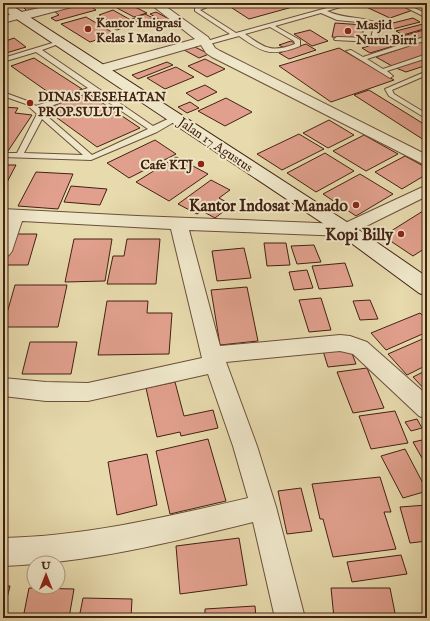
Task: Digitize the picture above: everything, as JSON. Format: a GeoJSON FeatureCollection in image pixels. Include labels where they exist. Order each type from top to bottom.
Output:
{"type":"FeatureCollection","features":[{"type":"Feature","properties":{"kind":"street"},"geometry":{"type":"LineString","coordinates":[[3,20],[75,3]]}},
{"type":"Feature","properties":{"kind":"street"},"geometry":{"type":"LineString","coordinates":[[154,3],[205,42],[210,50],[216,54],[427,161]]}},
{"type":"Feature","properties":{"kind":"street","name":"Jalan 17 Agustus"},"geometry":{"type":"LineString","coordinates":[[3,5],[346,230],[427,288]]}},
{"type":"Feature","properties":{"kind":"street"},"geometry":{"type":"LineString","coordinates":[[102,69],[205,42]]}},
{"type":"Feature","properties":{"kind":"street"},"geometry":{"type":"LineString","coordinates":[[3,251],[9,215],[179,224],[346,230],[427,190]]}},
{"type":"Feature","properties":{"kind":"street"},"geometry":{"type":"LineString","coordinates":[[179,224],[214,359],[263,506],[290,618]]}},
{"type":"Feature","properties":{"kind":"street"},"geometry":{"type":"LineString","coordinates":[[3,387],[29,391],[70,393],[88,392],[214,359],[340,343],[350,344],[360,348],[427,409]]}},
{"type":"Feature","properties":{"kind":"street"},"geometry":{"type":"LineString","coordinates":[[3,552],[64,549],[104,544],[263,506]]}},
{"type":"Feature","properties":{"kind":"lane"},"geometry":{"type":"LineString","coordinates":[[214,3],[200,6],[197,9],[263,49],[271,52],[278,52],[298,45],[296,40],[270,25]]}},
{"type":"Feature","properties":{"kind":"lane"},"geometry":{"type":"LineString","coordinates":[[205,42],[350,3]]}},
{"type":"Feature","properties":{"kind":"lane"},"geometry":{"type":"LineString","coordinates":[[400,3],[427,16]]}},
{"type":"Feature","properties":{"kind":"lane"},"geometry":{"type":"LineString","coordinates":[[322,11],[337,18],[369,21],[376,25],[375,38],[373,40],[337,39]]}},
{"type":"Feature","properties":{"kind":"lane"},"geometry":{"type":"LineString","coordinates":[[415,17],[427,23]]}},
{"type":"Feature","properties":{"kind":"lane"},"geometry":{"type":"LineString","coordinates":[[362,59],[427,38]]}},
{"type":"Feature","properties":{"kind":"lane"},"geometry":{"type":"LineString","coordinates":[[3,60],[61,42]]}},
{"type":"Feature","properties":{"kind":"lane"},"geometry":{"type":"LineString","coordinates":[[37,50],[154,130]]}},
{"type":"Feature","properties":{"kind":"lane"},"geometry":{"type":"LineString","coordinates":[[349,51],[390,76]]}},
{"type":"Feature","properties":{"kind":"lane"},"geometry":{"type":"LineString","coordinates":[[382,71],[427,56]]}},
{"type":"Feature","properties":{"kind":"lane"},"geometry":{"type":"LineString","coordinates":[[427,73],[388,89],[391,95],[427,117]]}},
{"type":"Feature","properties":{"kind":"lane"},"geometry":{"type":"LineString","coordinates":[[19,156],[37,112],[93,88]]}},
{"type":"Feature","properties":{"kind":"lane"},"geometry":{"type":"LineString","coordinates":[[3,94],[28,103],[91,158]]}},
{"type":"Feature","properties":{"kind":"lane"},"geometry":{"type":"LineString","coordinates":[[3,155],[91,158],[177,118]]}},
{"type":"Feature","properties":{"kind":"building"},"geometry":{"type":"Polygon","coordinates":[[[53,3],[56,5],[28,12],[20,4],[53,3]]]}},
{"type":"Feature","properties":{"kind":"building"},"geometry":{"type":"Polygon","coordinates":[[[86,3],[96,10],[56,21],[51,18],[59,15],[54,11],[86,3]]]}},
{"type":"Feature","properties":{"kind":"building"},"geometry":{"type":"Polygon","coordinates":[[[99,3],[118,3],[105,7],[99,3]]]}},
{"type":"Feature","properties":{"kind":"building"},"geometry":{"type":"Polygon","coordinates":[[[242,3],[307,3],[249,19],[229,6],[242,3]]]}},
{"type":"Feature","properties":{"kind":"building"},"geometry":{"type":"Polygon","coordinates":[[[374,3],[396,3],[413,10],[390,18],[364,6],[374,3]]]}},
{"type":"Feature","properties":{"kind":"building"},"geometry":{"type":"Polygon","coordinates":[[[129,4],[147,13],[134,17],[117,8],[129,4]]]}},
{"type":"Feature","properties":{"kind":"building"},"geometry":{"type":"Polygon","coordinates":[[[113,10],[136,23],[117,30],[108,25],[112,23],[99,15],[113,10]]]}},
{"type":"Feature","properties":{"kind":"building"},"geometry":{"type":"Polygon","coordinates":[[[156,12],[171,20],[164,22],[150,14],[156,12]]]}},
{"type":"Feature","properties":{"kind":"building"},"geometry":{"type":"Polygon","coordinates":[[[145,14],[153,18],[139,23],[132,19],[145,14]]]}},
{"type":"Feature","properties":{"kind":"building","name":"Kantor Imigrasi Kelas I Manado"},"geometry":{"type":"Polygon","coordinates":[[[86,17],[115,34],[90,42],[61,24],[86,17]]]}},
{"type":"Feature","properties":{"kind":"building"},"geometry":{"type":"Polygon","coordinates":[[[413,18],[420,22],[393,29],[385,25],[413,18]]]}},
{"type":"Feature","properties":{"kind":"building","name":"Masjid Nurul Birri"},"geometry":{"type":"Polygon","coordinates":[[[335,23],[364,25],[362,39],[332,37],[335,23]]]}},
{"type":"Feature","properties":{"kind":"building"},"geometry":{"type":"Polygon","coordinates":[[[423,24],[427,26],[427,28],[403,35],[396,31],[423,24]]]}},
{"type":"Feature","properties":{"kind":"building"},"geometry":{"type":"Polygon","coordinates":[[[427,29],[427,36],[370,53],[362,48],[427,29]]]}},
{"type":"Feature","properties":{"kind":"building"},"geometry":{"type":"Polygon","coordinates":[[[310,30],[328,41],[312,46],[294,34],[310,30]]]}},
{"type":"Feature","properties":{"kind":"building"},"geometry":{"type":"Polygon","coordinates":[[[14,38],[26,47],[3,54],[3,42],[14,38]]]}},
{"type":"Feature","properties":{"kind":"building"},"geometry":{"type":"Polygon","coordinates":[[[427,40],[427,54],[392,66],[376,57],[427,40]]]}},
{"type":"Feature","properties":{"kind":"building"},"geometry":{"type":"Polygon","coordinates":[[[291,41],[297,45],[286,49],[279,45],[291,41]]]}},
{"type":"Feature","properties":{"kind":"building"},"geometry":{"type":"Polygon","coordinates":[[[306,44],[316,50],[289,59],[279,53],[306,44]]]}},
{"type":"Feature","properties":{"kind":"building"},"geometry":{"type":"Polygon","coordinates":[[[193,46],[209,54],[199,58],[184,50],[193,46]]]}},
{"type":"Feature","properties":{"kind":"building"},"geometry":{"type":"Polygon","coordinates":[[[339,48],[394,80],[331,102],[279,66],[339,48]]]}},
{"type":"Feature","properties":{"kind":"building"},"geometry":{"type":"Polygon","coordinates":[[[34,58],[82,89],[58,99],[11,66],[34,58]]]}},
{"type":"Feature","properties":{"kind":"building"},"geometry":{"type":"Polygon","coordinates":[[[427,58],[427,65],[406,72],[396,68],[427,58]]]}},
{"type":"Feature","properties":{"kind":"building"},"geometry":{"type":"Polygon","coordinates":[[[205,59],[225,69],[207,77],[188,66],[205,59]]]}},
{"type":"Feature","properties":{"kind":"building"},"geometry":{"type":"Polygon","coordinates":[[[167,62],[173,65],[138,79],[132,75],[167,62]]]}},
{"type":"Feature","properties":{"kind":"building"},"geometry":{"type":"Polygon","coordinates":[[[176,67],[194,77],[165,89],[147,78],[176,67]]]}},
{"type":"Feature","properties":{"kind":"building"},"geometry":{"type":"Polygon","coordinates":[[[205,85],[217,92],[198,101],[186,93],[205,85]]]}},
{"type":"Feature","properties":{"kind":"building"},"geometry":{"type":"Polygon","coordinates":[[[369,90],[427,126],[427,139],[424,140],[354,95],[369,90]]]}},
{"type":"Feature","properties":{"kind":"building"},"geometry":{"type":"Polygon","coordinates":[[[86,92],[140,128],[97,147],[45,109],[86,92]]]}},
{"type":"Feature","properties":{"kind":"building"},"geometry":{"type":"Polygon","coordinates":[[[226,98],[252,112],[225,126],[198,111],[226,98]]]}},
{"type":"Feature","properties":{"kind":"building"},"geometry":{"type":"Polygon","coordinates":[[[190,102],[199,108],[187,113],[178,107],[190,102]]]}},
{"type":"Feature","properties":{"kind":"building"},"geometry":{"type":"Polygon","coordinates":[[[3,107],[18,108],[15,113],[32,115],[6,154],[3,154],[3,107]]]}},
{"type":"Feature","properties":{"kind":"building"},"geometry":{"type":"Polygon","coordinates":[[[329,120],[354,135],[328,148],[303,133],[329,120]]]}},
{"type":"Feature","properties":{"kind":"building"},"geometry":{"type":"Polygon","coordinates":[[[299,134],[324,149],[282,170],[257,154],[299,134]]]}},
{"type":"Feature","properties":{"kind":"building"},"geometry":{"type":"Polygon","coordinates":[[[364,135],[398,154],[366,171],[333,151],[364,135]]]}},
{"type":"Feature","properties":{"kind":"building"},"geometry":{"type":"Polygon","coordinates":[[[155,140],[176,154],[129,178],[107,163],[155,140]]]}},
{"type":"Feature","properties":{"kind":"building"},"geometry":{"type":"Polygon","coordinates":[[[325,153],[354,171],[316,192],[287,173],[325,153]]]}},
{"type":"Feature","properties":{"kind":"building"},"geometry":{"type":"Polygon","coordinates":[[[405,156],[427,168],[427,174],[402,189],[375,172],[405,156]]]}},
{"type":"Feature","properties":{"kind":"building"},"geometry":{"type":"Polygon","coordinates":[[[176,157],[208,174],[169,201],[136,182],[176,157]]]}},
{"type":"Feature","properties":{"kind":"building"},"geometry":{"type":"Polygon","coordinates":[[[3,165],[16,165],[3,190],[3,165]]]}},
{"type":"Feature","properties":{"kind":"building"},"geometry":{"type":"Polygon","coordinates":[[[36,172],[73,174],[58,209],[18,206],[36,172]]]}},
{"type":"Feature","properties":{"kind":"building","name":"Kantor Indosat Manado"},"geometry":{"type":"Polygon","coordinates":[[[360,174],[393,194],[356,216],[323,194],[360,174]]]}},
{"type":"Feature","properties":{"kind":"building"},"geometry":{"type":"Polygon","coordinates":[[[211,180],[230,190],[219,198],[232,205],[215,218],[202,211],[197,214],[178,204],[211,180]]]}},
{"type":"Feature","properties":{"kind":"building"},"geometry":{"type":"Polygon","coordinates":[[[71,186],[107,189],[100,205],[64,202],[71,186]]]}},
{"type":"Feature","properties":{"kind":"building"},"geometry":{"type":"Polygon","coordinates":[[[423,211],[427,214],[427,247],[413,256],[383,236],[423,211]]]}},
{"type":"Feature","properties":{"kind":"building"},"geometry":{"type":"Polygon","coordinates":[[[15,234],[37,234],[28,265],[5,265],[15,234]]]}},
{"type":"Feature","properties":{"kind":"building"},"geometry":{"type":"Polygon","coordinates":[[[74,239],[112,239],[105,281],[65,282],[74,239]]]}},
{"type":"Feature","properties":{"kind":"building"},"geometry":{"type":"Polygon","coordinates":[[[127,239],[160,239],[156,284],[107,284],[113,256],[124,256],[127,239]]]}},
{"type":"Feature","properties":{"kind":"building"},"geometry":{"type":"Polygon","coordinates":[[[264,243],[286,243],[290,265],[267,266],[264,243]]]}},
{"type":"Feature","properties":{"kind":"building"},"geometry":{"type":"Polygon","coordinates":[[[314,245],[321,262],[297,264],[291,246],[314,245]]]}},
{"type":"Feature","properties":{"kind":"building"},"geometry":{"type":"Polygon","coordinates":[[[244,248],[251,278],[217,281],[212,251],[244,248]]]}},
{"type":"Feature","properties":{"kind":"building"},"geometry":{"type":"Polygon","coordinates":[[[345,263],[353,286],[319,289],[312,266],[345,263]]]}},
{"type":"Feature","properties":{"kind":"building"},"geometry":{"type":"Polygon","coordinates":[[[307,270],[313,288],[294,290],[289,272],[307,270]]]}},
{"type":"Feature","properties":{"kind":"building"},"geometry":{"type":"Polygon","coordinates":[[[15,285],[67,285],[58,327],[3,327],[15,285]]]}},
{"type":"Feature","properties":{"kind":"building"},"geometry":{"type":"Polygon","coordinates":[[[247,287],[258,341],[220,345],[211,290],[247,287]]]}},
{"type":"Feature","properties":{"kind":"building"},"geometry":{"type":"Polygon","coordinates":[[[321,298],[331,330],[309,332],[299,300],[321,298]]]}},
{"type":"Feature","properties":{"kind":"building"},"geometry":{"type":"Polygon","coordinates":[[[370,300],[378,319],[360,320],[353,301],[370,300]]]}},
{"type":"Feature","properties":{"kind":"building"},"geometry":{"type":"Polygon","coordinates":[[[107,301],[148,301],[147,313],[172,313],[169,354],[98,355],[107,301]]]}},
{"type":"Feature","properties":{"kind":"building"},"geometry":{"type":"Polygon","coordinates":[[[420,313],[427,320],[427,332],[386,350],[371,333],[420,313]]]}},
{"type":"Feature","properties":{"kind":"building"},"geometry":{"type":"Polygon","coordinates":[[[427,337],[427,365],[407,375],[388,354],[427,337]]]}},
{"type":"Feature","properties":{"kind":"building"},"geometry":{"type":"Polygon","coordinates":[[[30,342],[77,342],[71,374],[22,374],[30,342]]]}},
{"type":"Feature","properties":{"kind":"building"},"geometry":{"type":"Polygon","coordinates":[[[350,348],[356,364],[328,367],[323,351],[350,348]]]}},
{"type":"Feature","properties":{"kind":"building"},"geometry":{"type":"Polygon","coordinates":[[[367,368],[384,408],[353,413],[337,372],[367,368]]]}},
{"type":"Feature","properties":{"kind":"building"},"geometry":{"type":"Polygon","coordinates":[[[427,370],[427,392],[413,377],[427,370]]]}},
{"type":"Feature","properties":{"kind":"building"},"geometry":{"type":"Polygon","coordinates":[[[175,382],[184,416],[213,410],[218,428],[181,436],[180,432],[157,437],[146,388],[175,382]]]}},
{"type":"Feature","properties":{"kind":"building"},"geometry":{"type":"Polygon","coordinates":[[[395,411],[408,443],[371,449],[359,416],[395,411]]]}},
{"type":"Feature","properties":{"kind":"building"},"geometry":{"type":"Polygon","coordinates":[[[417,419],[422,428],[411,431],[405,422],[417,419]]]}},
{"type":"Feature","properties":{"kind":"building"},"geometry":{"type":"Polygon","coordinates":[[[208,439],[226,501],[170,514],[156,451],[208,439]]]}},
{"type":"Feature","properties":{"kind":"building"},"geometry":{"type":"Polygon","coordinates":[[[427,439],[427,467],[413,442],[427,439]]]}},
{"type":"Feature","properties":{"kind":"building"},"geometry":{"type":"Polygon","coordinates":[[[405,449],[427,491],[403,498],[381,456],[405,449]]]}},
{"type":"Feature","properties":{"kind":"building"},"geometry":{"type":"Polygon","coordinates":[[[147,454],[157,505],[117,515],[108,462],[147,454]]]}},
{"type":"Feature","properties":{"kind":"building"},"geometry":{"type":"Polygon","coordinates":[[[380,477],[391,512],[384,512],[396,549],[333,557],[323,519],[320,519],[312,484],[380,477]]]}},
{"type":"Feature","properties":{"kind":"building"},"geometry":{"type":"Polygon","coordinates":[[[301,488],[312,531],[287,534],[278,491],[301,488]]]}},
{"type":"Feature","properties":{"kind":"building"},"geometry":{"type":"Polygon","coordinates":[[[427,505],[427,541],[410,543],[400,507],[427,505]]]}},
{"type":"Feature","properties":{"kind":"building"},"geometry":{"type":"Polygon","coordinates":[[[239,538],[247,585],[180,594],[176,546],[239,538]]]}},
{"type":"Feature","properties":{"kind":"building"},"geometry":{"type":"Polygon","coordinates":[[[401,555],[407,574],[352,582],[347,562],[401,555]]]}},
{"type":"Feature","properties":{"kind":"building"},"geometry":{"type":"Polygon","coordinates":[[[3,586],[10,586],[3,614],[3,586]]]}},
{"type":"Feature","properties":{"kind":"building"},"geometry":{"type":"Polygon","coordinates":[[[331,588],[390,588],[396,618],[334,618],[331,588]]]}},
{"type":"Feature","properties":{"kind":"building"},"geometry":{"type":"Polygon","coordinates":[[[66,589],[74,589],[69,618],[23,618],[28,595],[66,595],[66,589]]]}},
{"type":"Feature","properties":{"kind":"building"},"geometry":{"type":"Polygon","coordinates":[[[83,598],[132,599],[131,618],[79,618],[83,598]]]}},
{"type":"Feature","properties":{"kind":"building"},"geometry":{"type":"Polygon","coordinates":[[[255,606],[256,618],[205,618],[205,609],[255,606]]]}},
{"type":"Feature","properties":{"kind":"place","name":"Kantor Imigrasi Kelas I Manado"},"geometry":{"type":"Point","coordinates":[88,29]}},
{"type":"Feature","properties":{"kind":"place","name":"Masjid Nurul Birri"},"geometry":{"type":"Point","coordinates":[348,31]}},
{"type":"Feature","properties":{"kind":"place","name":"DINAS KESEHATAN PROP.SULUT"},"geometry":{"type":"Point","coordinates":[30,103]}},
{"type":"Feature","properties":{"kind":"place","name":"Cafe KTJ"},"geometry":{"type":"Point","coordinates":[201,164]}},
{"type":"Feature","properties":{"kind":"place","name":"Kantor Indosat Manado"},"geometry":{"type":"Point","coordinates":[356,205]}},
{"type":"Feature","properties":{"kind":"place","name":"Kopi Billy"},"geometry":{"type":"Point","coordinates":[401,234]}}]}
